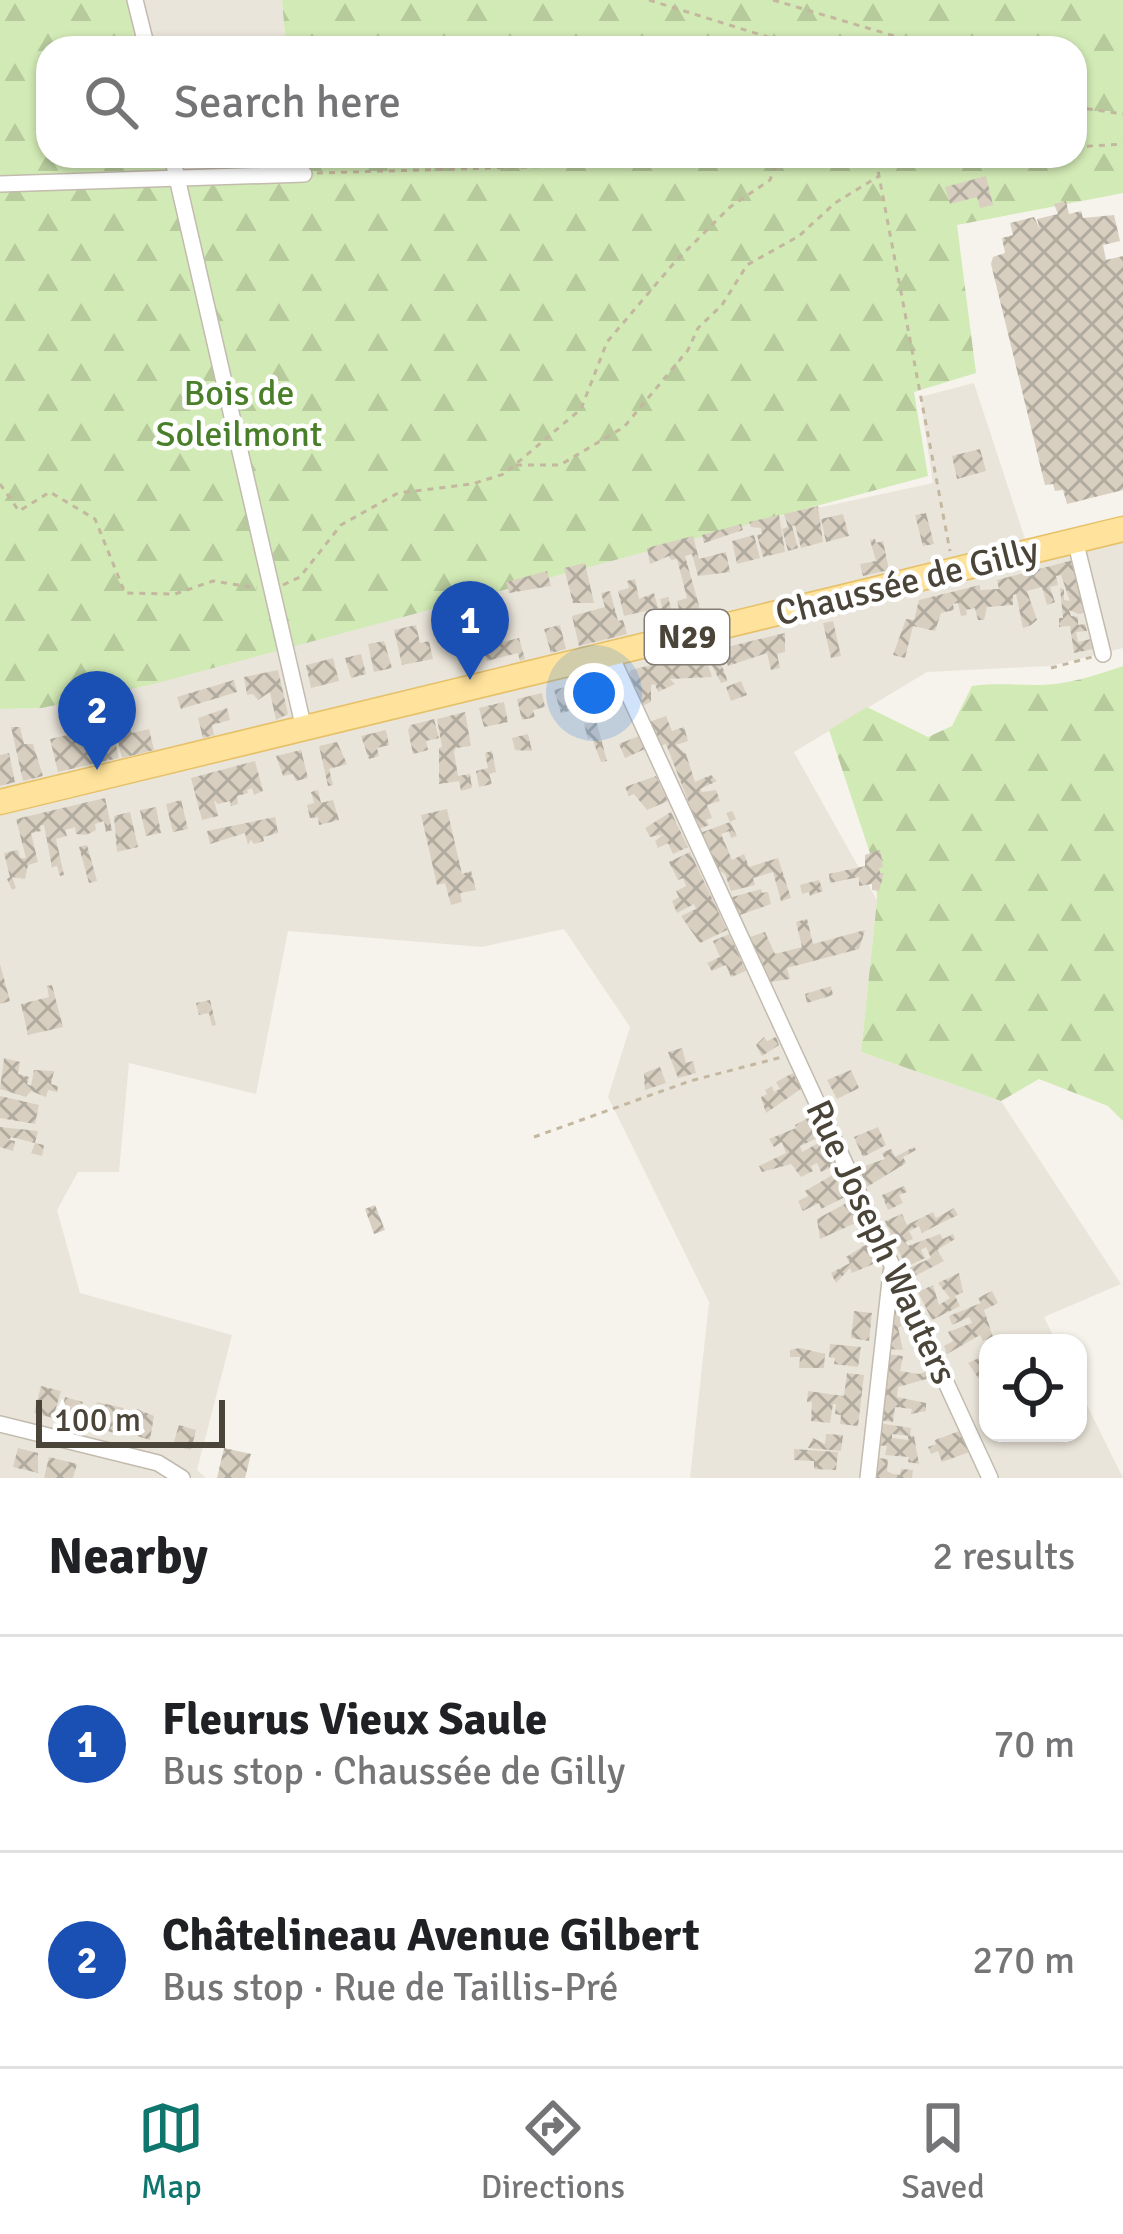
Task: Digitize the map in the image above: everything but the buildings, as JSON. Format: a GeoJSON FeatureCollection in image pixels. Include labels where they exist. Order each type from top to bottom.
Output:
{"type":"FeatureCollection","features":[{"type":"Feature","properties":{"kind":"main road","name":"Chaussée de Gilly"},"geometry":{"type":"LineString","coordinates":[[0,802],[1123,529]]}},
{"type":"Feature","properties":{"kind":"street"},"geometry":{"type":"LineString","coordinates":[[135,0],[143,36]]}},
{"type":"Feature","properties":{"kind":"street"},"geometry":{"type":"LineString","coordinates":[[174,168],[304,729]]}},
{"type":"Feature","properties":{"kind":"street"},"geometry":{"type":"LineString","coordinates":[[0,184],[304,174]]}},
{"type":"Feature","properties":{"kind":"street","name":"Chaussée de Gilly"},"geometry":{"type":"LineString","coordinates":[[1075,541],[1103,654]]}},
{"type":"Feature","properties":{"kind":"street","name":"Rue Joseph Wauters"},"geometry":{"type":"LineString","coordinates":[[611,656],[990,1478]]}},
{"type":"Feature","properties":{"kind":"street"},"geometry":{"type":"LineString","coordinates":[[868,1478],[892,1269]]}},
{"type":"Feature","properties":{"kind":"street"},"geometry":{"type":"LineString","coordinates":[[0,1424],[158,1463],[182,1478]]}},
{"type":"Feature","properties":{"kind":"path"},"geometry":{"type":"LineString","coordinates":[[649,0],[764,36]]}},
{"type":"Feature","properties":{"kind":"path"},"geometry":{"type":"LineString","coordinates":[[773,0],[894,36]]}},
{"type":"Feature","properties":{"kind":"path"},"geometry":{"type":"LineString","coordinates":[[1087,109],[1123,114]]}},
{"type":"Feature","properties":{"kind":"path"},"geometry":{"type":"LineString","coordinates":[[1087,146],[1123,144]]}},
{"type":"Feature","properties":{"kind":"path"},"geometry":{"type":"LineString","coordinates":[[304,174],[507,168]]}},
{"type":"Feature","properties":{"kind":"path"},"geometry":{"type":"LineString","coordinates":[[0,484],[19,511],[50,492],[94,518],[125,593],[175,595],[213,581],[272,590],[300,577],[341,525],[398,493],[472,484],[504,474],[581,409],[607,342],[674,263],[730,207],[770,180],[774,168]]}},
{"type":"Feature","properties":{"kind":"path"},"geometry":{"type":"LineString","coordinates":[[878,168],[954,571]]}},
{"type":"Feature","properties":{"kind":"path"},"geometry":{"type":"LineString","coordinates":[[514,465],[560,465],[624,428],[688,350],[698,328],[722,305],[747,265],[799,236],[836,203],[879,176]]}},
{"type":"Feature","properties":{"kind":"path"},"geometry":{"type":"LineString","coordinates":[[1051,668],[1103,654]]}},
{"type":"Feature","properties":{"kind":"path"},"geometry":{"type":"LineString","coordinates":[[534,1137],[690,1082],[795,1053]]}},
{"type":"Feature","properties":{"kind":"shaded area"},"geometry":{"type":"Polygon","coordinates":[[[135,0],[282,0],[285,36],[144,36],[135,0]]]}},
{"type":"Feature","properties":{"kind":"shaded area"},"geometry":{"type":"Polygon","coordinates":[[[175,168],[297,168],[297,173],[177,177],[175,168]]]}},
{"type":"Feature","properties":{"kind":"shaded area"},"geometry":{"type":"Polygon","coordinates":[[[974,383],[1029,551],[1123,529],[1123,648],[1050,666],[927,672],[794,752],[877,900],[861,1052],[1001,1101],[1121,1284],[1044,1317],[1052,1334],[979,1334],[979,1442],[1087,1442],[1087,1405],[1123,1478],[690,1478],[709,1302],[608,1097],[630,1027],[564,929],[482,947],[288,931],[256,1094],[129,1063],[119,1172],[78,1172],[57,1210],[80,1293],[232,1335],[197,1470],[206,1478],[0,1478],[0,709],[42,708],[150,685],[346,625],[692,535],[933,483],[920,397],[974,383]]]}},
{"type":"Feature","properties":{"kind":"green space","name":"Bois de Soleilmont"},"geometry":{"type":"Polygon","coordinates":[[[0,0],[135,0],[144,36],[36,36],[36,168],[174,168],[176,176],[297,172],[297,168],[1087,168],[1087,36],[285,36],[282,0],[1123,0],[1123,193],[957,225],[976,373],[914,392],[928,476],[150,685],[42,708],[0,709],[0,0]]]}},
{"type":"Feature","properties":{"kind":"green space"},"geometry":{"type":"Polygon","coordinates":[[[1123,666],[1123,1121],[1108,1106],[1039,1079],[1001,1101],[861,1052],[876,871],[829,730],[867,707],[928,737],[952,726],[972,686],[1061,683],[1123,666]]]}},
{"type":"Feature","properties":{"kind":"place","name":"Fleurus Vieux Saule"},"geometry":{"type":"Point","coordinates":[470,680]}},
{"type":"Feature","properties":{"kind":"place","name":"Châtelineau Avenue Gilbert"},"geometry":{"type":"Point","coordinates":[97,770]}}]}
